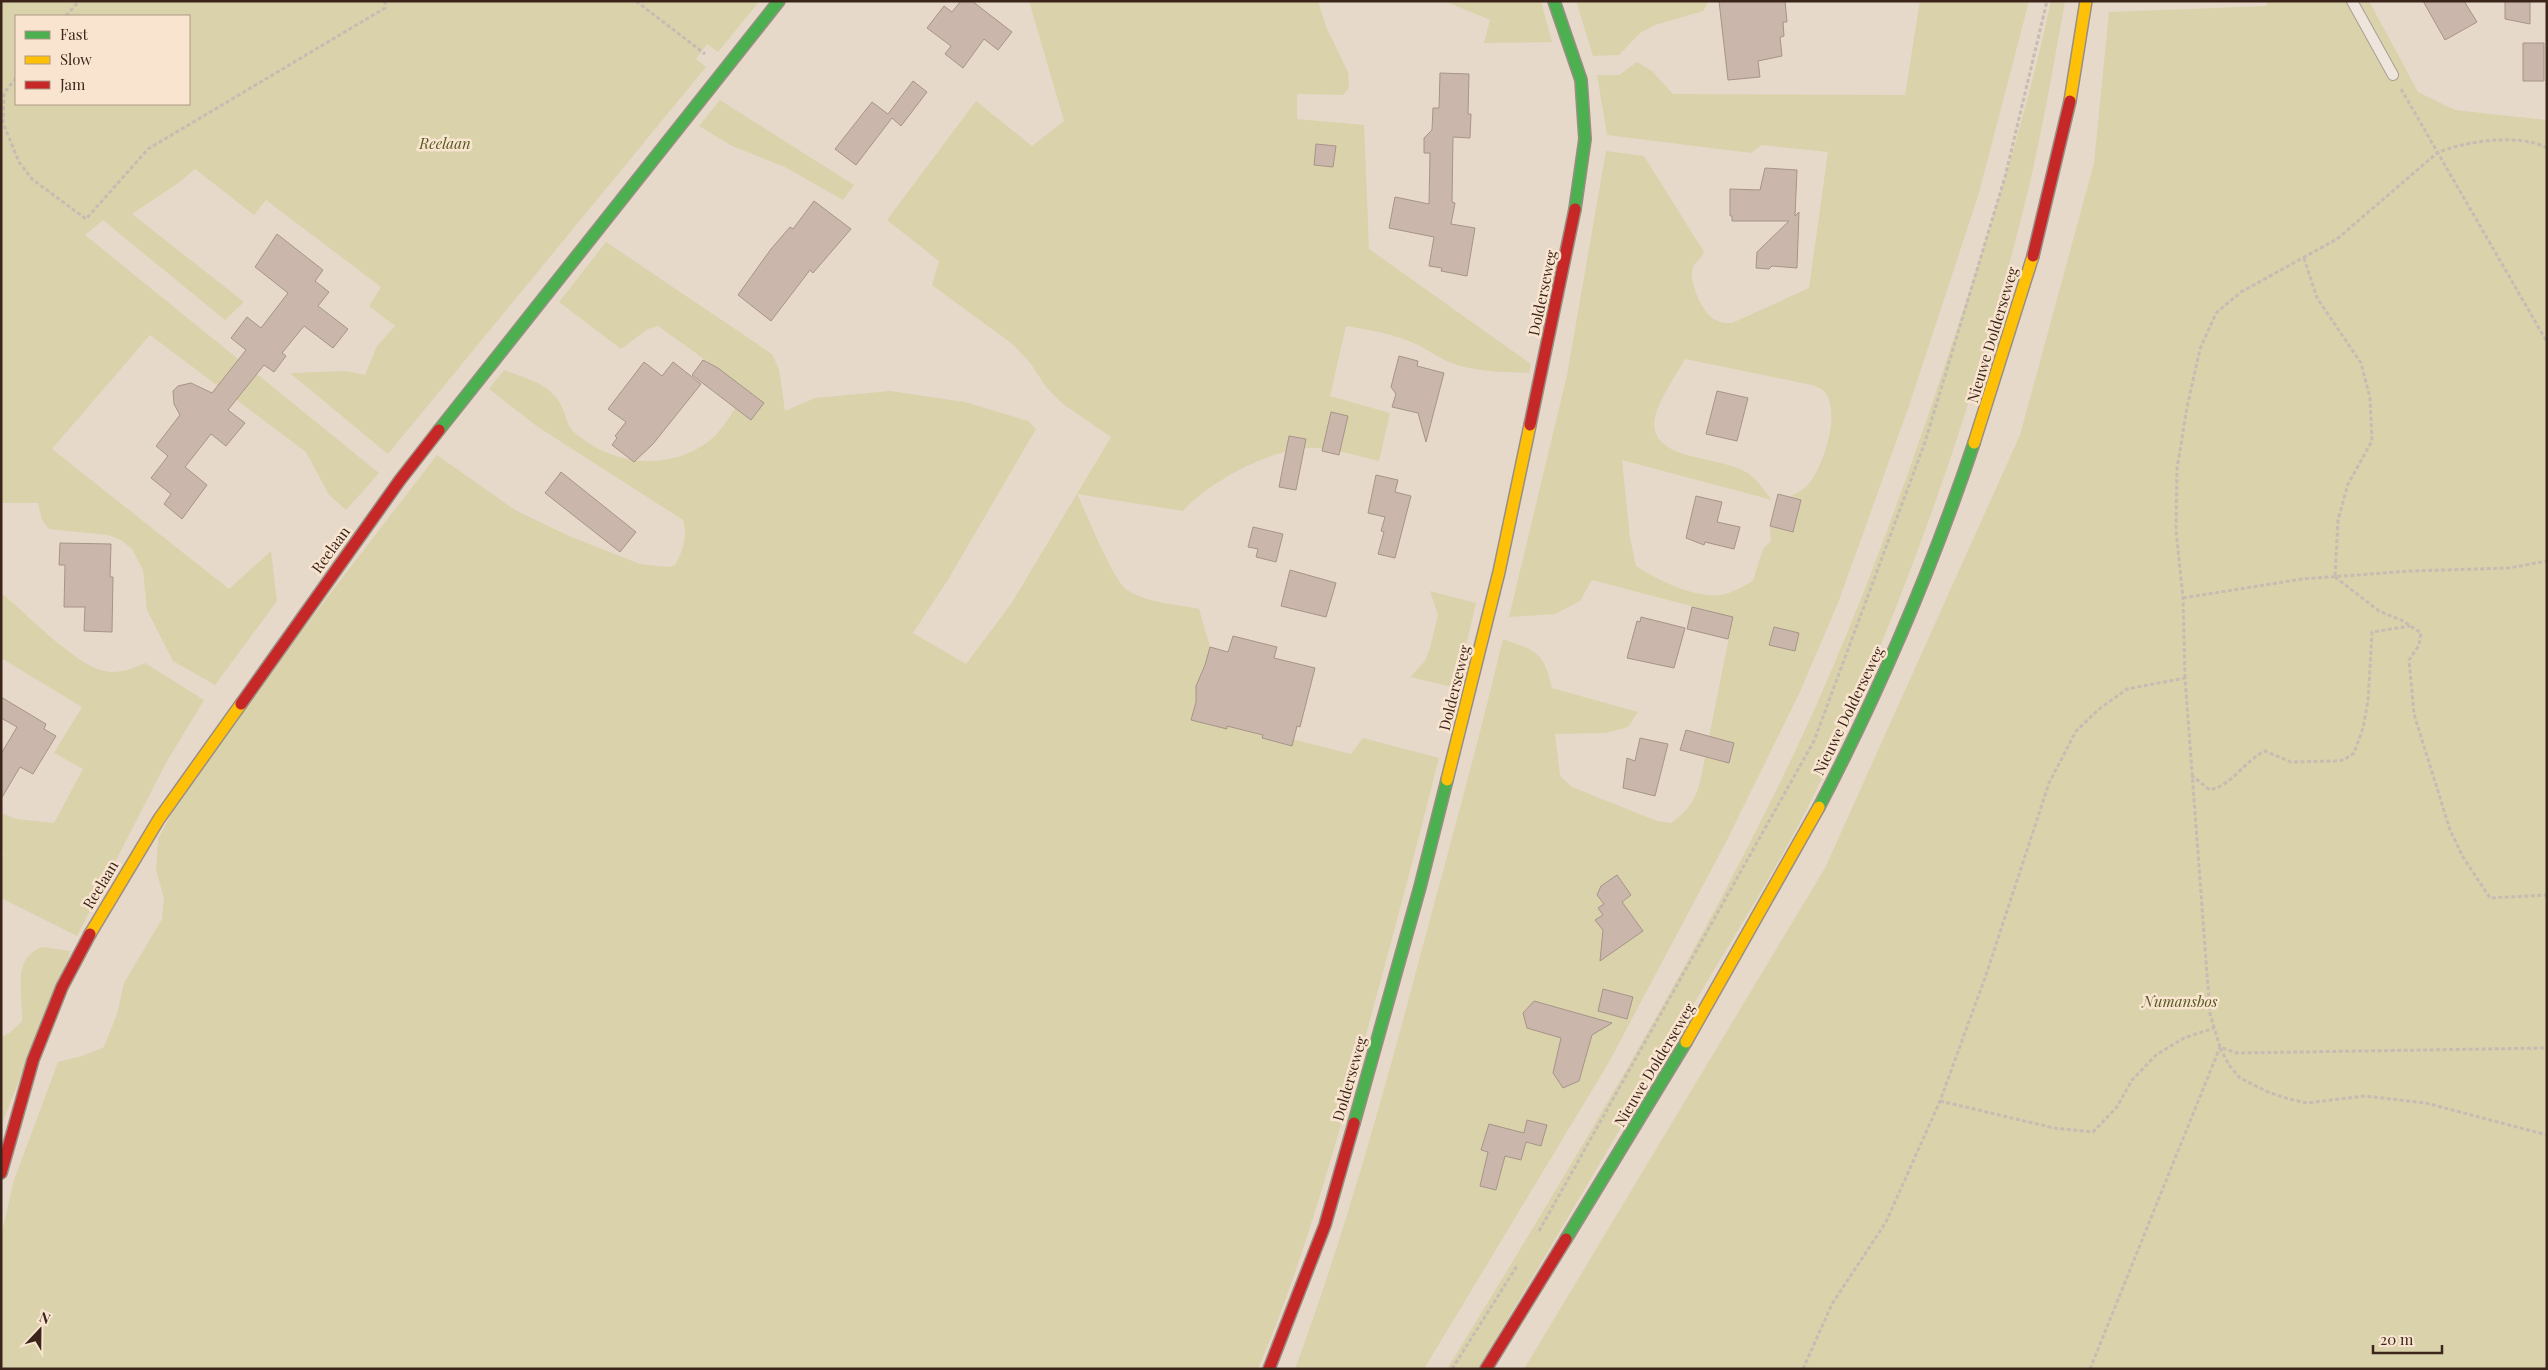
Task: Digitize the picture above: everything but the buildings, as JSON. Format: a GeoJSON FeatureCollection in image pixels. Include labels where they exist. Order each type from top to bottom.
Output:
{"type":"FeatureCollection","features":[{"type":"Feature","properties":{"kind":"main road","name":"Reelaan"},"geometry":{"type":"LineString","coordinates":[[1,1173],[33,1060],[62,987],[105,906],[159,819],[400,480],[724,68],[779,1]]}},
{"type":"Feature","properties":{"kind":"main road","name":"Dolderseweg"},"geometry":{"type":"LineString","coordinates":[[1269,1369],[1324,1225],[1420,887],[1499,572],[1572,229],[1585,139],[1581,80],[1554,1]]}},
{"type":"Feature","properties":{"kind":"main road","name":"Nieuwe Dolderseweg"},"geometry":{"type":"LineString","coordinates":[[1486,1369],[1694,1032],[1812,821],[1899,641],[1943,534],[1981,426],[2028,272],[2064,132],[2086,1]]}},
{"type":"Feature","properties":{"kind":"lane"},"geometry":{"type":"LineString","coordinates":[[2352,1],[2393,75]]}},
{"type":"Feature","properties":{"kind":"path"},"geometry":{"type":"LineString","coordinates":[[67,15],[79,1]]}},
{"type":"Feature","properties":{"kind":"path"},"geometry":{"type":"LineString","coordinates":[[15,79],[4,93],[2,123],[19,162],[32,179],[86,219],[148,149],[385,8],[385,1]]}},
{"type":"Feature","properties":{"kind":"path"},"geometry":{"type":"LineString","coordinates":[[636,1],[724,68]]}},
{"type":"Feature","properties":{"kind":"path","name":"Nieuwe Dolderseweg"},"geometry":{"type":"LineString","coordinates":[[1539,1232],[1814,740],[1924,442],[2005,177],[2047,1]]}},
{"type":"Feature","properties":{"kind":"path"},"geometry":{"type":"LineString","coordinates":[[2393,75],[2436,153],[2547,342]]}},
{"type":"Feature","properties":{"kind":"path"},"geometry":{"type":"LineString","coordinates":[[2547,148],[2527,142],[2479,142],[2454,146],[2436,153],[2337,239],[2241,292],[2216,313],[2200,349],[2187,407],[2177,469],[2176,530],[2183,598],[2185,678],[2191,774],[2210,1014],[2220,1047],[2229,1065],[2240,1078],[2268,1092],[2307,1103],[2364,1096],[2426,1103],[2547,1135]]}},
{"type":"Feature","properties":{"kind":"path"},"geometry":{"type":"LineString","coordinates":[[2304,258],[2317,298],[2361,364],[2370,398],[2372,441],[2345,493],[2338,520],[2335,577]]}},
{"type":"Feature","properties":{"kind":"path"},"geometry":{"type":"LineString","coordinates":[[2183,598],[2302,579],[2411,571],[2510,568],[2547,562]]}},
{"type":"Feature","properties":{"kind":"path"},"geometry":{"type":"LineString","coordinates":[[2335,577],[2379,611],[2421,633],[2419,645],[2409,660],[2414,714],[2422,734],[2439,801],[2458,849],[2490,898],[2547,895]]}},
{"type":"Feature","properties":{"kind":"path"},"geometry":{"type":"LineString","coordinates":[[2191,774],[2210,790],[2222,787],[2253,757],[2265,751],[2291,762],[2344,760],[2354,753],[2363,728],[2368,701],[2372,632],[2410,626]]}},
{"type":"Feature","properties":{"kind":"path"},"geometry":{"type":"LineString","coordinates":[[1803,1369],[1832,1304],[1886,1222],[1940,1100],[1986,975],[2049,783],[2076,731],[2098,710],[2126,689],[2185,678]]}},
{"type":"Feature","properties":{"kind":"path"},"geometry":{"type":"LineString","coordinates":[[1940,1100],[2054,1128],[2093,1132],[2117,1107],[2132,1080],[2156,1055],[2184,1038],[2214,1028]]}},
{"type":"Feature","properties":{"kind":"path"},"geometry":{"type":"LineString","coordinates":[[2220,1047],[2237,1053],[2547,1048]]}},
{"type":"Feature","properties":{"kind":"path"},"geometry":{"type":"LineString","coordinates":[[2090,1369],[2220,1047]]}},
{"type":"Feature","properties":{"kind":"path"},"geometry":{"type":"LineString","coordinates":[[1452,1369],[1518,1264]]}},
{"type":"Feature","properties":{"kind":"green space","name":"Reelaan"},"geometry":{"type":"Polygon","coordinates":[[[1,1],[759,2],[718,52],[707,44],[696,59],[706,67],[388,454],[290,373],[346,371],[365,375],[377,346],[395,326],[369,306],[381,287],[266,200],[254,215],[195,169],[180,182],[132,214],[244,302],[225,320],[103,220],[85,235],[379,473],[346,510],[329,495],[306,452],[150,335],[52,449],[229,589],[271,551],[277,601],[215,685],[173,661],[147,610],[143,570],[132,549],[121,540],[108,535],[49,529],[42,520],[38,503],[1,503],[1,1]]]}},
{"type":"Feature","properties":{"kind":"green space"},"geometry":{"type":"Polygon","coordinates":[[[1029,1],[1318,1],[1327,29],[1348,72],[1349,88],[1343,95],[1297,94],[1297,119],[1364,125],[1369,249],[1531,364],[1529,373],[1488,371],[1464,367],[1399,338],[1346,326],[1330,396],[1390,413],[1379,461],[1325,449],[1308,448],[1292,450],[1240,469],[1208,489],[1183,511],[1077,494],[1107,560],[1121,584],[1127,590],[1143,598],[1199,609],[1231,720],[1240,726],[1351,754],[1363,738],[1439,758],[1409,875],[1324,1182],[1287,1295],[1258,1369],[1,1369],[1,1236],[14,1180],[58,1062],[82,1056],[104,1047],[117,1014],[124,983],[162,919],[164,898],[156,870],[158,839],[197,766],[437,455],[515,510],[569,536],[640,564],[668,567],[675,565],[684,543],[683,520],[538,427],[489,389],[504,370],[529,379],[544,387],[557,398],[574,432],[588,443],[620,457],[638,460],[655,461],[689,453],[705,444],[723,427],[746,389],[658,326],[648,329],[621,349],[559,302],[606,242],[772,354],[779,369],[785,411],[815,398],[890,391],[965,402],[1028,421],[1036,429],[949,578],[913,633],[966,664],[1011,604],[1111,437],[1063,404],[1046,387],[1031,364],[1015,346],[932,285],[939,261],[887,220],[976,101],[1032,146],[1064,121],[1029,1]]]}},
{"type":"Feature","properties":{"kind":"green space"},"geometry":{"type":"Polygon","coordinates":[[[1444,1],[1541,1],[1552,42],[1484,43],[1490,20],[1444,1]]]}},
{"type":"Feature","properties":{"kind":"green space"},"geometry":{"type":"Polygon","coordinates":[[[1576,1],[1709,1],[1703,11],[1655,25],[1640,33],[1619,55],[1593,56],[1576,1]]]}},
{"type":"Feature","properties":{"kind":"green space"},"geometry":{"type":"Polygon","coordinates":[[[1920,1],[2029,1],[1979,193],[1909,406],[1838,603],[1799,694],[1726,842],[1609,1062],[1424,1369],[1295,1369],[1330,1269],[1376,1117],[1462,802],[1503,639],[1532,650],[1537,654],[1542,660],[1552,688],[1638,712],[1628,727],[1606,733],[1555,734],[1560,776],[1572,787],[1657,821],[1671,823],[1692,802],[1699,786],[1705,757],[1729,763],[1734,744],[1709,737],[1733,617],[1592,580],[1580,601],[1555,614],[1509,617],[1567,375],[1606,151],[1644,156],[1704,252],[1694,265],[1692,273],[1697,296],[1709,315],[1720,322],[1730,323],[1809,288],[1828,152],[1762,145],[1751,153],[1607,135],[1597,75],[1619,75],[1637,62],[1652,71],[1673,94],[1905,95],[1920,1]],[[1685,359],[1657,410],[1655,432],[1662,442],[1673,450],[1746,472],[1757,481],[1772,500],[1622,460],[1630,538],[1636,566],[1676,587],[1699,594],[1721,595],[1753,581],[1763,549],[1771,541],[1770,526],[1793,532],[1789,497],[1806,487],[1819,467],[1824,454],[1831,425],[1829,399],[1823,390],[1812,385],[1685,359]]]}},
{"type":"Feature","properties":{"kind":"green space"},"geometry":{"type":"Polygon","coordinates":[[[2051,1],[2065,1],[2033,168],[2001,294],[1935,504],[1854,709],[1823,776],[1776,866],[1478,1369],[1447,1369],[1626,1071],[1710,919],[1812,715],[1875,563],[1913,460],[1948,356],[1991,224],[2017,136],[2051,1]]]}},
{"type":"Feature","properties":{"kind":"green space","name":"Numansbos"},"geometry":{"type":"Polygon","coordinates":[[[2267,1],[2369,1],[2418,92],[2455,110],[2547,120],[2547,1369],[1524,1369],[1825,868],[2020,435],[2094,163],[2109,12],[2267,6],[2267,1]]]}},
{"type":"Feature","properties":{"kind":"green space"},"geometry":{"type":"Polygon","coordinates":[[[720,100],[854,185],[843,200],[785,167],[732,146],[699,126],[720,100]]]}},
{"type":"Feature","properties":{"kind":"green space"},"geometry":{"type":"Polygon","coordinates":[[[1430,591],[1476,603],[1456,688],[1410,677],[1425,661],[1438,615],[1430,591]]]}},
{"type":"Feature","properties":{"kind":"green space"},"geometry":{"type":"Polygon","coordinates":[[[1,593],[54,640],[85,662],[99,669],[112,672],[129,669],[145,663],[204,700],[167,761],[77,936],[1,898],[1,859],[4,853],[1,851],[1,813],[16,819],[54,823],[83,769],[54,753],[82,707],[1,658],[1,593]]]}},
{"type":"Feature","properties":{"kind":"green space"},"geometry":{"type":"Polygon","coordinates":[[[42,947],[71,951],[1,1126],[1,1037],[11,1032],[22,1021],[22,968],[32,952],[42,947]]]}},
{"type":"Feature","properties":{"kind":"traffic: fast"},"geometry":{"type":"LineString","coordinates":[[439,430],[779,1]]}},
{"type":"Feature","properties":{"kind":"traffic: fast"},"geometry":{"type":"LineString","coordinates":[[1554,1],[1581,80],[1585,139],[1575,209]]}},
{"type":"Feature","properties":{"kind":"traffic: fast"},"geometry":{"type":"LineString","coordinates":[[1819,807],[1863,718],[1904,628],[1941,536],[1974,443]]}},
{"type":"Feature","properties":{"kind":"traffic: fast"},"geometry":{"type":"LineString","coordinates":[[1354,1123],[1420,887],[1447,780]]}},
{"type":"Feature","properties":{"kind":"traffic: fast"},"geometry":{"type":"LineString","coordinates":[[1566,1239],[1686,1042]]}},
{"type":"Feature","properties":{"kind":"traffic: slow"},"geometry":{"type":"LineString","coordinates":[[2070,101],[2086,1]]}},
{"type":"Feature","properties":{"kind":"traffic: slow"},"geometry":{"type":"LineString","coordinates":[[1974,443],[2033,256]]}},
{"type":"Feature","properties":{"kind":"traffic: slow"},"geometry":{"type":"LineString","coordinates":[[1447,780],[1499,572],[1530,425]]}},
{"type":"Feature","properties":{"kind":"traffic: slow"},"geometry":{"type":"LineString","coordinates":[[90,934],[159,819],[241,704]]}},
{"type":"Feature","properties":{"kind":"traffic: slow"},"geometry":{"type":"LineString","coordinates":[[1686,1042],[1819,807]]}},
{"type":"Feature","properties":{"kind":"traffic: jam"},"geometry":{"type":"LineString","coordinates":[[2033,256],[2070,101]]}},
{"type":"Feature","properties":{"kind":"traffic: jam"},"geometry":{"type":"LineString","coordinates":[[1530,425],[1575,209]]}},
{"type":"Feature","properties":{"kind":"traffic: jam"},"geometry":{"type":"LineString","coordinates":[[241,704],[400,480],[439,430]]}},
{"type":"Feature","properties":{"kind":"traffic: jam"},"geometry":{"type":"LineString","coordinates":[[1,1173],[33,1060],[62,987],[90,934]]}},
{"type":"Feature","properties":{"kind":"traffic: jam"},"geometry":{"type":"LineString","coordinates":[[1269,1369],[1325,1225],[1354,1123]]}},
{"type":"Feature","properties":{"kind":"traffic: jam"},"geometry":{"type":"LineString","coordinates":[[1486,1369],[1566,1239]]}}]}
